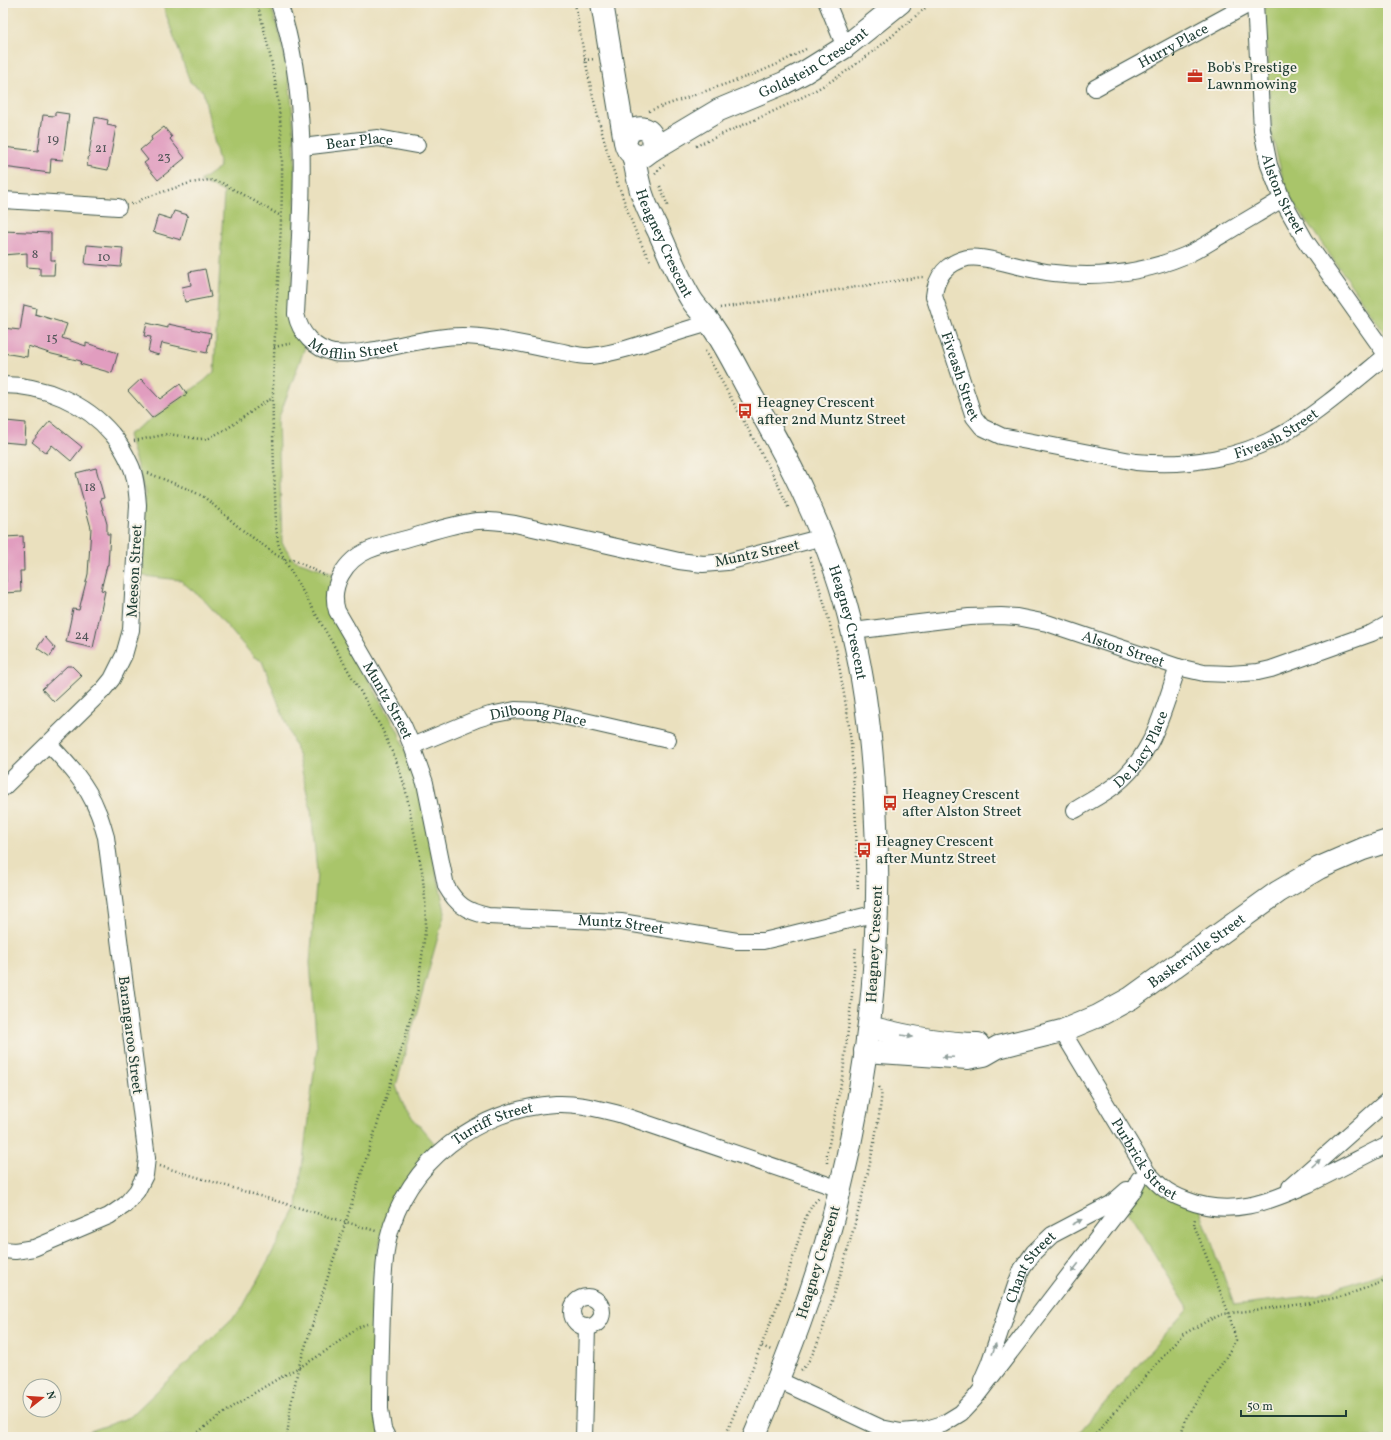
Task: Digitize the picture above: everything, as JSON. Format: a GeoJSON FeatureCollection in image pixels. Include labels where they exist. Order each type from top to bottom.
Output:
{"type":"FeatureCollection","features":[{"type":"Feature","properties":{"kind":"street","name":"Mofflin Street"},"geometry":{"type":"LineString","coordinates":[[279,3],[292,53],[299,100],[302,147],[302,211],[296,314],[304,336],[316,346],[332,353],[351,354],[440,338],[462,336],[484,338],[588,356],[611,353],[709,322]]}},
{"type":"Feature","properties":{"kind":"street","name":"Heagney Crescent"},"geometry":{"type":"LineString","coordinates":[[602,3],[615,83],[646,152],[653,187],[682,268],[690,297],[709,322],[796,475],[814,540],[840,584],[853,631],[864,689],[872,757],[877,835],[870,915],[874,976],[869,1027],[856,1114],[832,1187],[835,1209],[785,1383],[754,1437]]}},
{"type":"Feature","properties":{"kind":"street"},"geometry":{"type":"LineString","coordinates":[[827,3],[845,47]]}},
{"type":"Feature","properties":{"kind":"street","name":"Goldstein Crescent"},"geometry":{"type":"LineString","coordinates":[[719,110],[644,124],[633,129],[626,137],[646,152],[719,110],[784,83],[805,72],[845,47],[900,3]]}},
{"type":"Feature","properties":{"kind":"street","name":"Hurry Place"},"geometry":{"type":"LineString","coordinates":[[1095,88],[1251,3]]}},
{"type":"Feature","properties":{"kind":"street","name":"Alston Street"},"geometry":{"type":"LineString","coordinates":[[1255,3],[1262,130],[1269,165],[1282,199],[1305,240],[1388,356]]}},
{"type":"Feature","properties":{"kind":"street","name":"Heagney Crescent"},"geometry":{"type":"LineString","coordinates":[[615,83],[633,120],[644,124]]}},
{"type":"Feature","properties":{"kind":"street","name":"Bear Place"},"geometry":{"type":"LineString","coordinates":[[302,147],[378,138],[417,145]]}},
{"type":"Feature","properties":{"kind":"street"},"geometry":{"type":"LineString","coordinates":[[938,280],[941,274],[956,262],[968,258],[981,258],[1051,273],[1084,276],[1118,274],[1152,267],[1199,249],[1282,199]]}},
{"type":"Feature","properties":{"kind":"street"},"geometry":{"type":"LineString","coordinates":[[3,200],[118,207]]}},
{"type":"Feature","properties":{"kind":"street","name":"Fiveash Street"},"geometry":{"type":"LineString","coordinates":[[938,280],[935,285],[934,296],[974,417],[982,427],[1000,436],[1136,462],[1153,464],[1187,463],[1222,457],[1255,447],[1287,431],[1315,412],[1388,356]]}},
{"type":"Feature","properties":{"kind":"street","name":"Meeson Street"},"geometry":{"type":"LineString","coordinates":[[3,385],[28,387],[56,395],[69,400],[92,415],[112,433],[119,444],[132,471],[137,492],[138,505],[131,630],[124,655],[112,679],[104,690],[3,788]]}},
{"type":"Feature","properties":{"kind":"street","name":"Muntz Street"},"geometry":{"type":"LineString","coordinates":[[814,540],[727,562],[703,564],[679,561],[514,524],[477,521],[451,526],[368,550],[352,560],[341,573],[335,588],[335,604],[337,611],[403,725],[412,746],[425,783],[446,886],[453,898],[465,908],[472,912],[488,916],[621,922],[737,941],[763,941],[870,915]]}},
{"type":"Feature","properties":{"kind":"street","name":"Alston Street"},"geometry":{"type":"LineString","coordinates":[[853,631],[969,617],[1017,617],[1047,623],[1178,667],[1204,673],[1230,674],[1258,672],[1271,669],[1372,633],[1388,624]]}},
{"type":"Feature","properties":{"kind":"street","name":"De Lacy Place"},"geometry":{"type":"LineString","coordinates":[[1075,810],[1114,786],[1133,769],[1147,749],[1157,728],[1178,667]]}},
{"type":"Feature","properties":{"kind":"street","name":"Dilboong Place"},"geometry":{"type":"LineString","coordinates":[[412,746],[477,719],[515,710],[541,711],[668,740]]}},
{"type":"Feature","properties":{"kind":"street","name":"Barangaroo Street"},"geometry":{"type":"LineString","coordinates":[[3,1250],[15,1251],[34,1248],[109,1216],[125,1205],[137,1191],[145,1175],[147,1158],[106,837],[97,809],[84,784],[49,744]]}},
{"type":"Feature","properties":{"kind":"street","name":"Baskerville Street"},"geometry":{"type":"LineString","coordinates":[[865,1051],[968,1058],[984,1055],[998,1047],[1062,1031],[1098,1016],[1131,998],[1284,888],[1319,868],[1363,849],[1388,842]]}},
{"type":"Feature","properties":{"kind":"street","name":"Baskerville Street"},"geometry":{"type":"LineString","coordinates":[[869,1027],[902,1036],[927,1040],[982,1044],[998,1047]]}},
{"type":"Feature","properties":{"kind":"street","name":"Purbrick Street"},"geometry":{"type":"LineString","coordinates":[[1062,1031],[1143,1176],[1177,1196],[1198,1204],[1211,1207],[1240,1207],[1258,1204],[1277,1198],[1325,1176],[1388,1144]]}},
{"type":"Feature","properties":{"kind":"street","name":"Purbrick Street"},"geometry":{"type":"LineString","coordinates":[[1277,1198],[1388,1100]]}},
{"type":"Feature","properties":{"kind":"street","name":"Turriff Street"},"geometry":{"type":"LineString","coordinates":[[387,1437],[383,1429],[380,1408],[384,1265],[389,1235],[397,1212],[418,1175],[452,1142],[479,1125],[509,1112],[537,1106],[558,1104],[589,1106],[619,1114],[832,1187]]}},
{"type":"Feature","properties":{"kind":"street","name":"Chant Street"},"geometry":{"type":"LineString","coordinates":[[975,1398],[989,1364],[1017,1282],[1022,1270],[1034,1252],[1052,1235],[1111,1204],[1143,1176]]}},
{"type":"Feature","properties":{"kind":"street","name":"Chant Street"},"geometry":{"type":"LineString","coordinates":[[785,1383],[881,1428],[901,1432],[922,1430],[943,1424],[961,1413],[975,1398],[1132,1193],[1143,1176]]}},
{"type":"Feature","properties":{"kind":"street"},"geometry":{"type":"LineString","coordinates":[[584,1437],[587,1327]]}},
{"type":"Feature","properties":{"kind":"path"},"geometry":{"type":"LineString","coordinates":[[257,3],[270,58],[279,115],[282,158],[273,399],[276,527],[278,543],[284,559],[376,718],[388,742],[405,787],[422,871],[425,898],[424,942],[414,1009],[298,1367],[287,1437]]}},
{"type":"Feature","properties":{"kind":"path"},"geometry":{"type":"LineString","coordinates":[[575,3],[593,101],[611,166],[630,219],[642,246],[654,266]]}},
{"type":"Feature","properties":{"kind":"path"},"geometry":{"type":"LineString","coordinates":[[695,147],[786,105],[850,68],[931,3]]}},
{"type":"Feature","properties":{"kind":"path"},"geometry":{"type":"LineString","coordinates":[[644,124],[780,63],[806,49]]}},
{"type":"Feature","properties":{"kind":"path"},"geometry":{"type":"LineString","coordinates":[[646,152],[655,174],[653,187],[669,209]]}},
{"type":"Feature","properties":{"kind":"path"},"geometry":{"type":"LineString","coordinates":[[118,207],[135,204],[144,198],[190,183],[210,180],[222,184],[281,216]]}},
{"type":"Feature","properties":{"kind":"path"},"geometry":{"type":"LineString","coordinates":[[791,513],[776,480],[708,355],[709,322],[718,308],[920,277],[938,280]]}},
{"type":"Feature","properties":{"kind":"path"},"geometry":{"type":"LineString","coordinates":[[274,347],[290,344],[304,336]]}},
{"type":"Feature","properties":{"kind":"path"},"geometry":{"type":"LineString","coordinates":[[119,444],[127,441],[143,440],[168,434],[200,439],[209,438],[228,428],[268,400],[273,399]]}},
{"type":"Feature","properties":{"kind":"path"},"geometry":{"type":"LineString","coordinates":[[132,471],[138,469],[204,497],[242,529],[278,556],[284,559],[294,560],[318,573],[338,580]]}},
{"type":"Feature","properties":{"kind":"path"},"geometry":{"type":"LineString","coordinates":[[814,540],[810,551],[811,562],[826,608],[837,653],[848,718],[856,824],[858,895],[861,906],[870,915]]}},
{"type":"Feature","properties":{"kind":"path"},"geometry":{"type":"LineString","coordinates":[[726,1437],[781,1296],[806,1216],[813,1204],[832,1187],[827,1166],[827,1154],[843,1069],[857,944]]}},
{"type":"Feature","properties":{"kind":"path"},"geometry":{"type":"LineString","coordinates":[[785,1383],[806,1366],[814,1350],[841,1273],[864,1188],[874,1143],[881,1099],[881,1090],[878,1083]]}},
{"type":"Feature","properties":{"kind":"path"},"geometry":{"type":"LineString","coordinates":[[146,1165],[153,1164],[389,1235]]}},
{"type":"Feature","properties":{"kind":"path"},"geometry":{"type":"LineString","coordinates":[[1180,1437],[1187,1416],[1236,1340],[1229,1314],[1194,1225],[1198,1204]]}},
{"type":"Feature","properties":{"kind":"path"},"geometry":{"type":"LineString","coordinates":[[1093,1437],[1182,1335],[1207,1321],[1223,1314],[1311,1303],[1337,1297],[1388,1280]]}},
{"type":"Feature","properties":{"kind":"path"},"geometry":{"type":"LineString","coordinates":[[192,1437],[237,1404],[362,1326],[368,1323],[382,1322]]}},
{"type":"Feature","properties":{"kind":"green space"},"geometry":{"type":"Polygon","coordinates":[[[162,3],[270,3],[287,67],[294,133],[295,212],[290,318],[294,332],[305,347],[278,420],[282,543],[294,560],[333,573],[328,601],[333,619],[398,731],[420,794],[445,912],[396,1086],[405,1109],[436,1145],[420,1162],[380,1242],[376,1270],[376,1304],[380,1437],[74,1437],[130,1417],[241,1310],[297,1207],[317,1048],[310,963],[317,872],[311,810],[298,754],[262,661],[254,657],[205,601],[180,580],[143,576],[145,493],[128,435],[204,381],[214,372],[224,192],[200,181],[220,167],[203,91],[190,82],[162,3]]]}},
{"type":"Feature","properties":{"kind":"green space"},"geometry":{"type":"Polygon","coordinates":[[[1264,3],[1388,3],[1388,338],[1293,202],[1283,179],[1272,135],[1264,3]]]}},
{"type":"Feature","properties":{"kind":"green space"},"geometry":{"type":"Polygon","coordinates":[[[1147,1172],[1198,1204],[1234,1305],[1318,1295],[1388,1271],[1388,1437],[1075,1437],[1188,1308],[1124,1205],[1147,1172]]]}},
{"type":"Feature","properties":{"kind":"building"},"geometry":{"type":"Polygon","coordinates":[[[55,112],[69,114],[63,160],[51,159],[50,173],[3,167],[3,147],[38,151],[43,115],[55,116],[55,112]]]}},
{"type":"Feature","properties":{"kind":"building"},"geometry":{"type":"Polygon","coordinates":[[[95,117],[108,120],[107,125],[116,127],[108,170],[87,166],[95,117]]]}},
{"type":"Feature","properties":{"kind":"building"},"geometry":{"type":"Polygon","coordinates":[[[164,127],[172,137],[170,139],[185,158],[158,180],[144,163],[148,160],[140,150],[152,140],[151,137],[164,127]]]}},
{"type":"Feature","properties":{"kind":"building"},"geometry":{"type":"Polygon","coordinates":[[[174,211],[188,215],[181,240],[153,232],[158,215],[171,219],[174,211]]]}},
{"type":"Feature","properties":{"kind":"building"},"geometry":{"type":"Polygon","coordinates":[[[3,231],[51,233],[51,260],[55,260],[54,275],[40,275],[40,268],[27,267],[27,253],[3,255],[3,231]]]}},
{"type":"Feature","properties":{"kind":"building"},"geometry":{"type":"Polygon","coordinates":[[[87,245],[123,248],[121,267],[85,264],[87,245]]]}},
{"type":"Feature","properties":{"kind":"building"},"geometry":{"type":"Polygon","coordinates":[[[205,269],[211,297],[185,302],[182,287],[191,285],[189,272],[205,269]]]}},
{"type":"Feature","properties":{"kind":"building"},"geometry":{"type":"Polygon","coordinates":[[[24,305],[36,308],[35,314],[67,324],[62,338],[86,346],[86,343],[118,353],[112,373],[80,364],[81,361],[28,346],[27,357],[3,353],[3,328],[20,330],[24,305]]]}},
{"type":"Feature","properties":{"kind":"building"},"geometry":{"type":"Polygon","coordinates":[[[147,323],[168,328],[168,324],[211,333],[207,353],[162,343],[159,355],[148,352],[151,337],[144,336],[147,323]]]}},
{"type":"Feature","properties":{"kind":"building"},"geometry":{"type":"Polygon","coordinates":[[[141,379],[160,399],[180,384],[187,394],[152,418],[128,391],[141,379]]]}},
{"type":"Feature","properties":{"kind":"building"},"geometry":{"type":"Polygon","coordinates":[[[6,421],[26,423],[25,444],[3,442],[3,424],[6,425],[6,421]]]}},
{"type":"Feature","properties":{"kind":"building"},"geometry":{"type":"Polygon","coordinates":[[[50,421],[82,447],[71,461],[52,445],[46,453],[32,442],[50,421]]]}},
{"type":"Feature","properties":{"kind":"building"},"geometry":{"type":"Polygon","coordinates":[[[96,468],[104,498],[100,499],[107,524],[107,534],[110,534],[108,565],[101,590],[105,591],[93,648],[66,642],[73,609],[79,610],[88,574],[91,528],[76,473],[96,468]]]}},
{"type":"Feature","properties":{"kind":"building"},"geometry":{"type":"Polygon","coordinates":[[[23,536],[24,571],[20,571],[21,592],[3,593],[3,582],[6,582],[5,537],[23,536]]]}},
{"type":"Feature","properties":{"kind":"building"},"geometry":{"type":"Polygon","coordinates":[[[45,637],[55,648],[50,657],[37,648],[45,637]]]}},
{"type":"Feature","properties":{"kind":"building"},"geometry":{"type":"Polygon","coordinates":[[[67,666],[72,666],[82,676],[54,702],[42,689],[67,666]]]}},
{"type":"Feature","properties":{"kind":"place","name":"Bob's Prestige Lawnmowing"},"geometry":{"type":"Point","coordinates":[1195,76]}},
{"type":"Feature","properties":{"kind":"place","name":"Heagney Crescent after 2nd Muntz Street"},"geometry":{"type":"Point","coordinates":[745,411]}},
{"type":"Feature","properties":{"kind":"place","name":"Heagney Crescent after Alston Street"},"geometry":{"type":"Point","coordinates":[890,803]}},
{"type":"Feature","properties":{"kind":"place","name":"Heagney Crescent after Muntz Street"},"geometry":{"type":"Point","coordinates":[864,850]}}]}
